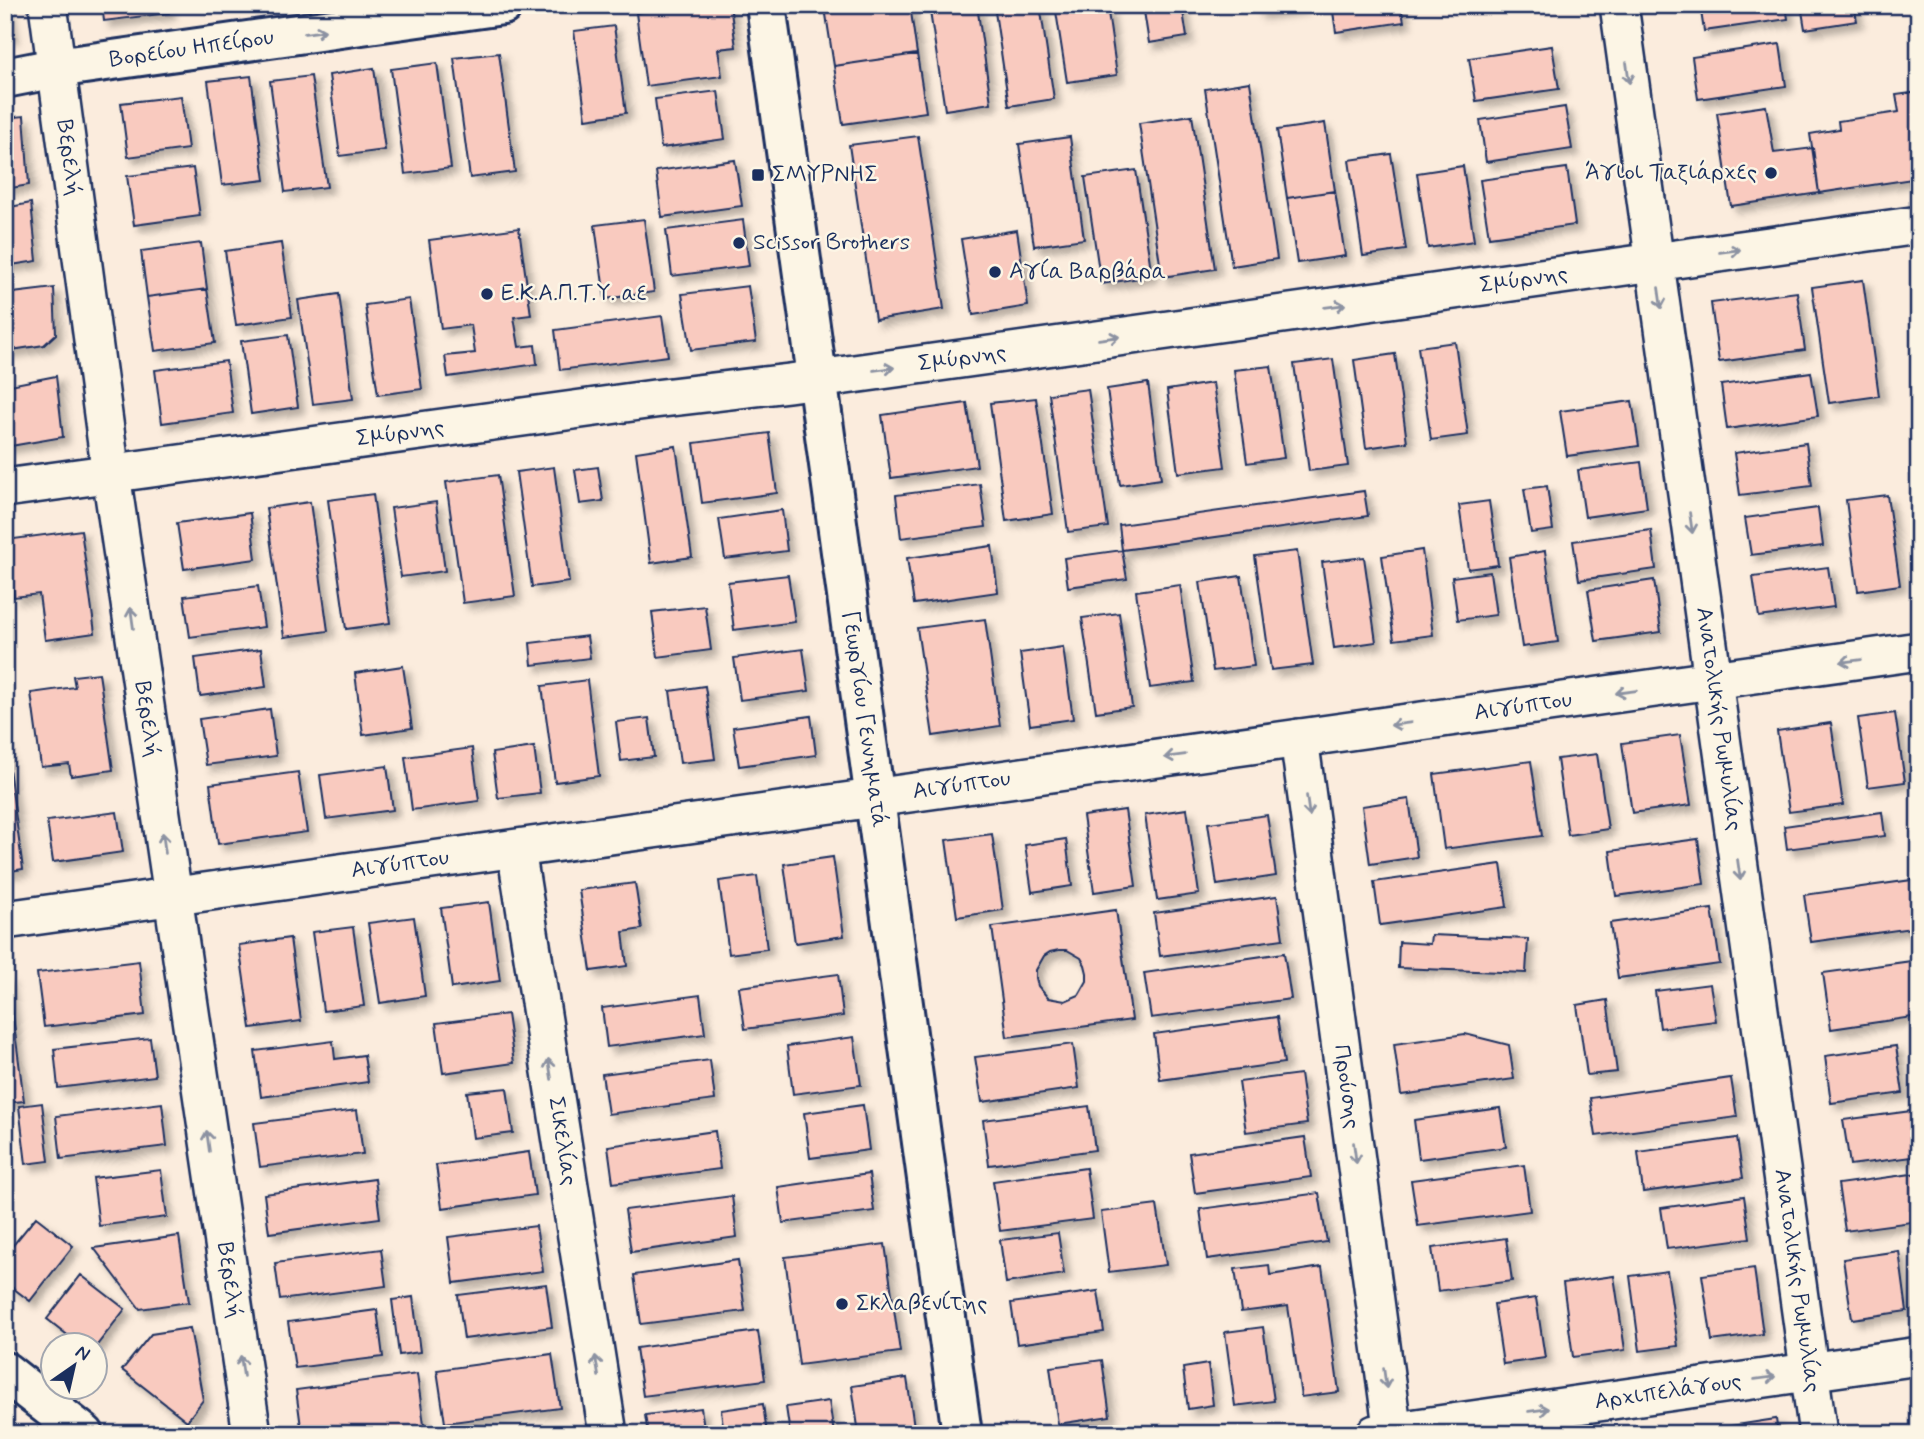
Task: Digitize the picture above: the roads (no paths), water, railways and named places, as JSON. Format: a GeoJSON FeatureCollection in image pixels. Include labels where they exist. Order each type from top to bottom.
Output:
{"type":"FeatureCollection","features":[{"type":"Feature","properties":{"kind":"main road","name":"Βορείου Ηπείρου"},"geometry":{"type":"LineString","coordinates":[[5,78],[56,68],[503,5]]}},
{"type":"Feature","properties":{"kind":"main road","name":"Γεωργίου Γεννηματά"},"geometry":{"type":"LineString","coordinates":[[765,5],[962,1434]]}},
{"type":"Feature","properties":{"kind":"main road"},"geometry":{"type":"LineString","coordinates":[[5,1373],[84,1434]]}},
{"type":"Feature","properties":{"kind":"street","name":"Βερελή"},"geometry":{"type":"LineString","coordinates":[[48,5],[111,474],[252,1434]]}},
{"type":"Feature","properties":{"kind":"street","name":"Ανατολικής Ρωμυλίας"},"geometry":{"type":"LineString","coordinates":[[1619,5],[1818,1434]]}},
{"type":"Feature","properties":{"kind":"street","name":"Σμύρνης"},"geometry":{"type":"LineString","coordinates":[[5,488],[654,398],[817,379],[1919,225]]}},
{"type":"Feature","properties":{"kind":"street","name":"Αιγύπτου"},"geometry":{"type":"LineString","coordinates":[[5,920],[1919,651]]}},
{"type":"Feature","properties":{"kind":"street","name":"Προύσης"},"geometry":{"type":"LineString","coordinates":[[1299,738],[1387,1433]]}},
{"type":"Feature","properties":{"kind":"street","name":"Σικελίας"},"geometry":{"type":"LineString","coordinates":[[516,849],[608,1434]]}},
{"type":"Feature","properties":{"kind":"street","name":"Αρχιπελάγους"},"geometry":{"type":"LineString","coordinates":[[1387,1433],[1919,1356]]}},
{"type":"Feature","properties":{"kind":"place","name":"Άγιοι Ταξιάρχες"},"geometry":{"type":"Point","coordinates":[1771,173]}},
{"type":"Feature","properties":{"kind":"place","name":"ΣΜΥΡΝΗΣ"},"geometry":{"type":"Point","coordinates":[758,175]}},
{"type":"Feature","properties":{"kind":"place","name":"Scissor Brothers"},"geometry":{"type":"Point","coordinates":[739,243]}},
{"type":"Feature","properties":{"kind":"place","name":"Αγία Βαρβάρα"},"geometry":{"type":"Point","coordinates":[995,272]}},
{"type":"Feature","properties":{"kind":"place","name":"Ε.Κ.Α.Π.Τ.Υ. αε"},"geometry":{"type":"Point","coordinates":[487,294]}},
{"type":"Feature","properties":{"kind":"place","name":"Σκλαβενίτης"},"geometry":{"type":"Point","coordinates":[842,1304]}}]}
